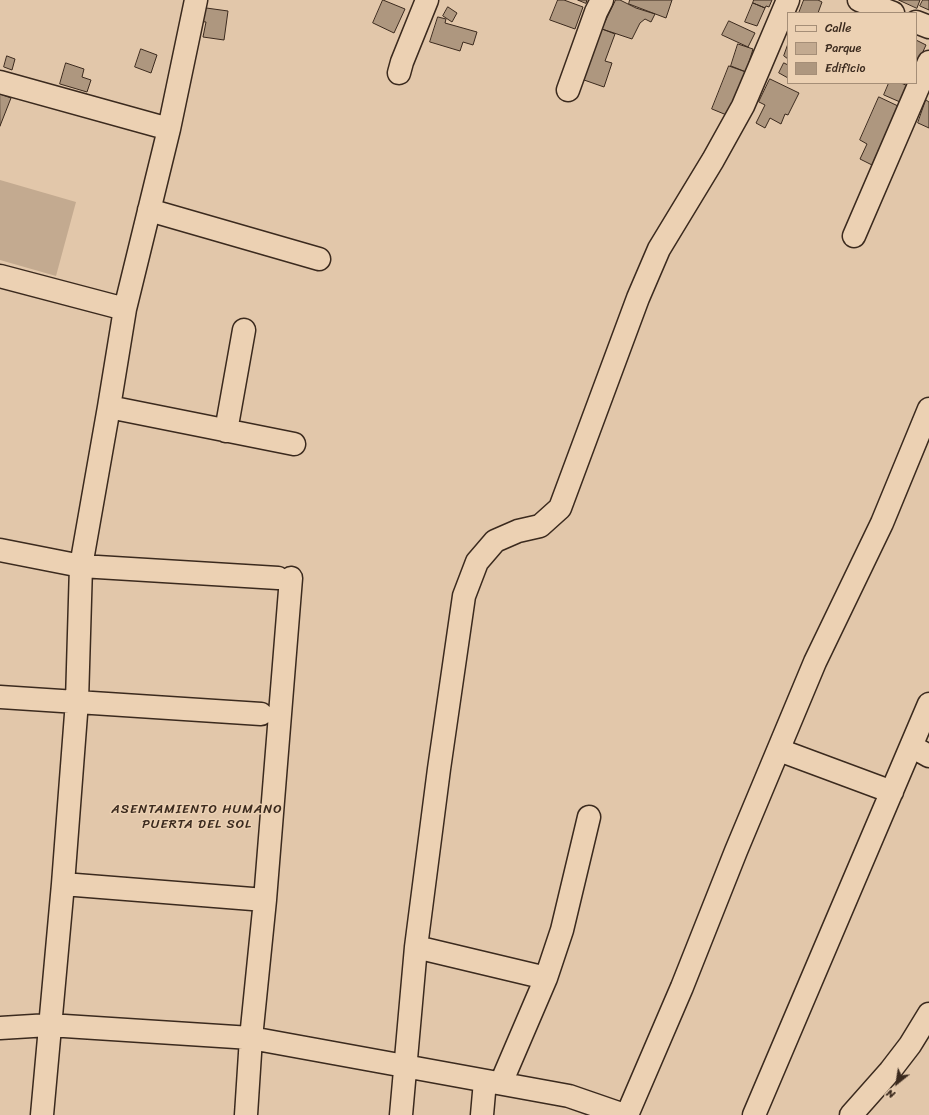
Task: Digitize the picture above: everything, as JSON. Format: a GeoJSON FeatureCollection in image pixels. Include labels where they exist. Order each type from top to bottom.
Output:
{"type":"FeatureCollection","features":[{"type":"Feature","properties":{"kind":"street"},"geometry":{"type":"LineString","coordinates":[[42,1115],[63,884],[77,701],[81,566],[125,309],[169,129],[196,0]]}},
{"type":"Feature","properties":{"kind":"street"},"geometry":{"type":"LineString","coordinates":[[399,73],[426,0]]}},
{"type":"Feature","properties":{"kind":"street"},"geometry":{"type":"LineString","coordinates":[[568,90],[596,12],[602,0]]}},
{"type":"Feature","properties":{"kind":"street"},"geometry":{"type":"LineString","coordinates":[[401,1115],[416,947],[439,769],[464,596],[477,562],[495,541],[518,531],[540,526],[560,508],[638,298],[659,249],[713,160],[743,106],[788,0]]}},
{"type":"Feature","properties":{"kind":"street"},"geometry":{"type":"LineString","coordinates":[[859,0],[890,12]]}},
{"type":"Feature","properties":{"kind":"street"},"geometry":{"type":"LineString","coordinates":[[917,22],[929,27]]}},
{"type":"Feature","properties":{"kind":"street"},"geometry":{"type":"LineString","coordinates":[[854,236],[929,62]]}},
{"type":"Feature","properties":{"kind":"street"},"geometry":{"type":"LineString","coordinates":[[0,82],[169,129]]}},
{"type":"Feature","properties":{"kind":"street"},"geometry":{"type":"LineString","coordinates":[[149,210],[319,259]]}},
{"type":"Feature","properties":{"kind":"street"},"geometry":{"type":"LineString","coordinates":[[0,276],[125,309]]}},
{"type":"Feature","properties":{"kind":"street"},"geometry":{"type":"LineString","coordinates":[[226,431],[244,330]]}},
{"type":"Feature","properties":{"kind":"street"},"geometry":{"type":"LineString","coordinates":[[109,407],[294,444]]}},
{"type":"Feature","properties":{"kind":"street"},"geometry":{"type":"LineString","coordinates":[[0,1028],[49,1025],[251,1038],[569,1096],[625,1115],[684,980],[815,662],[882,523],[929,409]]}},
{"type":"Feature","properties":{"kind":"street"},"geometry":{"type":"LineString","coordinates":[[0,550],[81,566],[285,578],[265,900],[251,1038],[246,1115]]}},
{"type":"Feature","properties":{"kind":"street"},"geometry":{"type":"LineString","coordinates":[[0,697],[262,714]]}},
{"type":"Feature","properties":{"kind":"street"},"geometry":{"type":"LineString","coordinates":[[754,1115],[892,792],[920,751],[929,704]]}},
{"type":"Feature","properties":{"kind":"street"},"geometry":{"type":"LineString","coordinates":[[779,750],[892,792]]}},
{"type":"Feature","properties":{"kind":"street"},"geometry":{"type":"LineString","coordinates":[[482,1115],[493,1082],[546,978],[562,930],[588,817]]}},
{"type":"Feature","properties":{"kind":"street"},"geometry":{"type":"LineString","coordinates":[[63,884],[265,900]]}},
{"type":"Feature","properties":{"kind":"street"},"geometry":{"type":"LineString","coordinates":[[416,947],[546,978]]}},
{"type":"Feature","properties":{"kind":"street"},"geometry":{"type":"LineString","coordinates":[[851,1115],[890,1071],[910,1045],[929,1014]]}},
{"type":"Feature","properties":{"kind":"green space"},"geometry":{"type":"Polygon","coordinates":[[[0,180],[76,202],[56,276],[0,260],[0,180]]]}},
{"type":"Feature","properties":{"kind":"building"},"geometry":{"type":"Polygon","coordinates":[[[383,0],[405,9],[394,33],[373,23],[383,0]]]}},
{"type":"Feature","properties":{"kind":"building"},"geometry":{"type":"Polygon","coordinates":[[[558,0],[564,0],[583,7],[575,29],[550,20],[558,0]]]}},
{"type":"Feature","properties":{"kind":"building"},"geometry":{"type":"Polygon","coordinates":[[[578,0],[587,0],[586,3],[578,0]]]}},
{"type":"Feature","properties":{"kind":"building"},"geometry":{"type":"Polygon","coordinates":[[[616,0],[620,0],[636,8],[655,14],[651,22],[645,19],[640,23],[632,39],[602,29],[616,0]]]}},
{"type":"Feature","properties":{"kind":"building"},"geometry":{"type":"Polygon","coordinates":[[[630,0],[672,0],[666,18],[629,4],[630,0]]]}},
{"type":"Feature","properties":{"kind":"building"},"geometry":{"type":"Polygon","coordinates":[[[754,0],[772,0],[769,7],[766,6],[765,8],[753,3],[754,0]]]}},
{"type":"Feature","properties":{"kind":"building"},"geometry":{"type":"Polygon","coordinates":[[[804,0],[818,0],[822,2],[818,12],[799,12],[804,0]]]}},
{"type":"Feature","properties":{"kind":"building"},"geometry":{"type":"Polygon","coordinates":[[[899,0],[920,0],[917,8],[899,0]]]}},
{"type":"Feature","properties":{"kind":"building"},"geometry":{"type":"Polygon","coordinates":[[[923,0],[929,0],[929,10],[920,6],[923,0]]]}},
{"type":"Feature","properties":{"kind":"building"},"geometry":{"type":"Polygon","coordinates":[[[753,3],[765,8],[757,26],[745,22],[753,3]]]}},
{"type":"Feature","properties":{"kind":"building"},"geometry":{"type":"Polygon","coordinates":[[[199,7],[228,11],[224,40],[203,37],[206,22],[197,21],[199,7]]]}},
{"type":"Feature","properties":{"kind":"building"},"geometry":{"type":"Polygon","coordinates":[[[448,7],[457,13],[452,22],[443,16],[448,7]]]}},
{"type":"Feature","properties":{"kind":"building"},"geometry":{"type":"Polygon","coordinates":[[[438,17],[446,19],[445,23],[477,32],[473,45],[463,42],[460,51],[430,42],[438,17]]]}},
{"type":"Feature","properties":{"kind":"building"},"geometry":{"type":"Polygon","coordinates":[[[729,21],[755,33],[748,47],[722,35],[729,21]]]}},
{"type":"Feature","properties":{"kind":"building"},"geometry":{"type":"Polygon","coordinates":[[[602,29],[615,34],[605,61],[612,63],[604,87],[584,80],[602,29]]]}},
{"type":"Feature","properties":{"kind":"building"},"geometry":{"type":"Polygon","coordinates":[[[917,40],[926,45],[917,65],[917,40]]]}},
{"type":"Feature","properties":{"kind":"building"},"geometry":{"type":"Polygon","coordinates":[[[738,44],[753,49],[746,72],[731,66],[738,44]]]}},
{"type":"Feature","properties":{"kind":"building"},"geometry":{"type":"Polygon","coordinates":[[[787,47],[787,58],[784,56],[787,47]]]}},
{"type":"Feature","properties":{"kind":"building"},"geometry":{"type":"Polygon","coordinates":[[[141,49],[157,55],[151,73],[135,67],[141,49]]]}},
{"type":"Feature","properties":{"kind":"building"},"geometry":{"type":"Polygon","coordinates":[[[7,56],[15,59],[12,70],[4,67],[7,56]]]}},
{"type":"Feature","properties":{"kind":"building"},"geometry":{"type":"Polygon","coordinates":[[[66,63],[84,69],[82,77],[91,80],[87,92],[60,84],[66,63]]]}},
{"type":"Feature","properties":{"kind":"building"},"geometry":{"type":"Polygon","coordinates":[[[784,63],[787,64],[787,77],[779,73],[784,63]]]}},
{"type":"Feature","properties":{"kind":"building"},"geometry":{"type":"Polygon","coordinates":[[[729,66],[746,72],[729,116],[712,109],[729,66]]]}},
{"type":"Feature","properties":{"kind":"building"},"geometry":{"type":"Polygon","coordinates":[[[770,79],[799,93],[788,115],[785,114],[781,124],[770,118],[765,128],[756,123],[765,105],[759,102],[770,79]]]}},
{"type":"Feature","properties":{"kind":"building"},"geometry":{"type":"Polygon","coordinates":[[[889,84],[903,84],[908,86],[900,102],[884,95],[889,84]]]}},
{"type":"Feature","properties":{"kind":"building"},"geometry":{"type":"Polygon","coordinates":[[[0,94],[11,98],[0,126],[0,94]]]}},
{"type":"Feature","properties":{"kind":"building"},"geometry":{"type":"Polygon","coordinates":[[[879,97],[898,106],[872,165],[860,159],[867,144],[860,140],[879,97]]]}},
{"type":"Feature","properties":{"kind":"building"},"geometry":{"type":"Polygon","coordinates":[[[926,100],[929,102],[929,128],[918,123],[926,100]]]}},
{"type":"Feature","properties":{"kind":"district","name":"ASENTAMIENTO HUMANO PUERTA DEL SOL"},"geometry":{"type":"Point","coordinates":[197,818]}}]}
